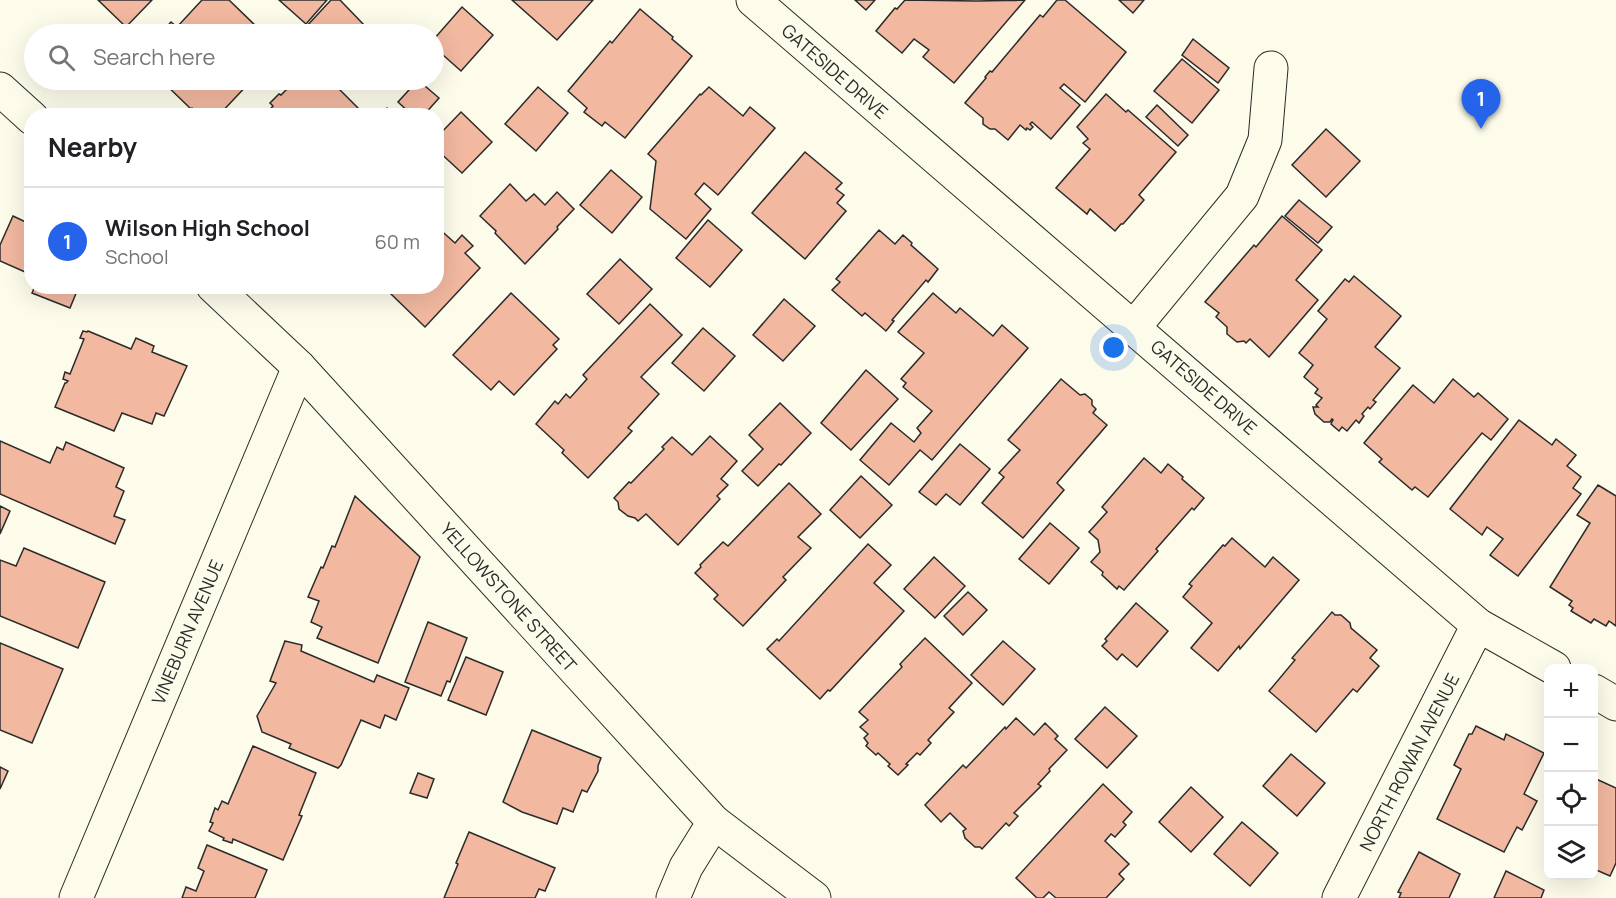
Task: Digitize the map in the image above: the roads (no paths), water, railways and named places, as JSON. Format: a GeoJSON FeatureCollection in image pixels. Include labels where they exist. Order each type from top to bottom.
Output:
{"type":"FeatureCollection","features":[{"type":"Feature","properties":{"kind":"street","name":"GATESIDE DRIVE"},"geometry":{"type":"LineString","coordinates":[[753,0],[1478,625],[1545,664]]}},
{"type":"Feature","properties":{"kind":"street"},"geometry":{"type":"LineString","coordinates":[[1134,327],[1242,196],[1265,140],[1271,68]]}},
{"type":"Feature","properties":{"kind":"street"},"geometry":{"type":"LineString","coordinates":[[0,89],[24,111]]}},
{"type":"Feature","properties":{"kind":"street","name":"YELLOWSTONE STREET"},"geometry":{"type":"LineString","coordinates":[[221,294],[299,367],[714,822],[814,898]]}},
{"type":"Feature","properties":{"kind":"street","name":"VINEBURN AVENUE"},"geometry":{"type":"LineString","coordinates":[[76,898],[299,367]]}},
{"type":"Feature","properties":{"kind":"street","name":"NORTH ROWAN AVENUE"},"geometry":{"type":"LineString","coordinates":[[1339,898],[1478,625]]}},
{"type":"Feature","properties":{"kind":"street"},"geometry":{"type":"LineString","coordinates":[[1598,694],[1616,704]]}},
{"type":"Feature","properties":{"kind":"street"},"geometry":{"type":"LineString","coordinates":[[673,898],[686,867],[714,822]]}},
{"type":"Feature","properties":{"kind":"place","name":"Wilson High School"},"geometry":{"type":"Point","coordinates":[1481,129]}}]}
